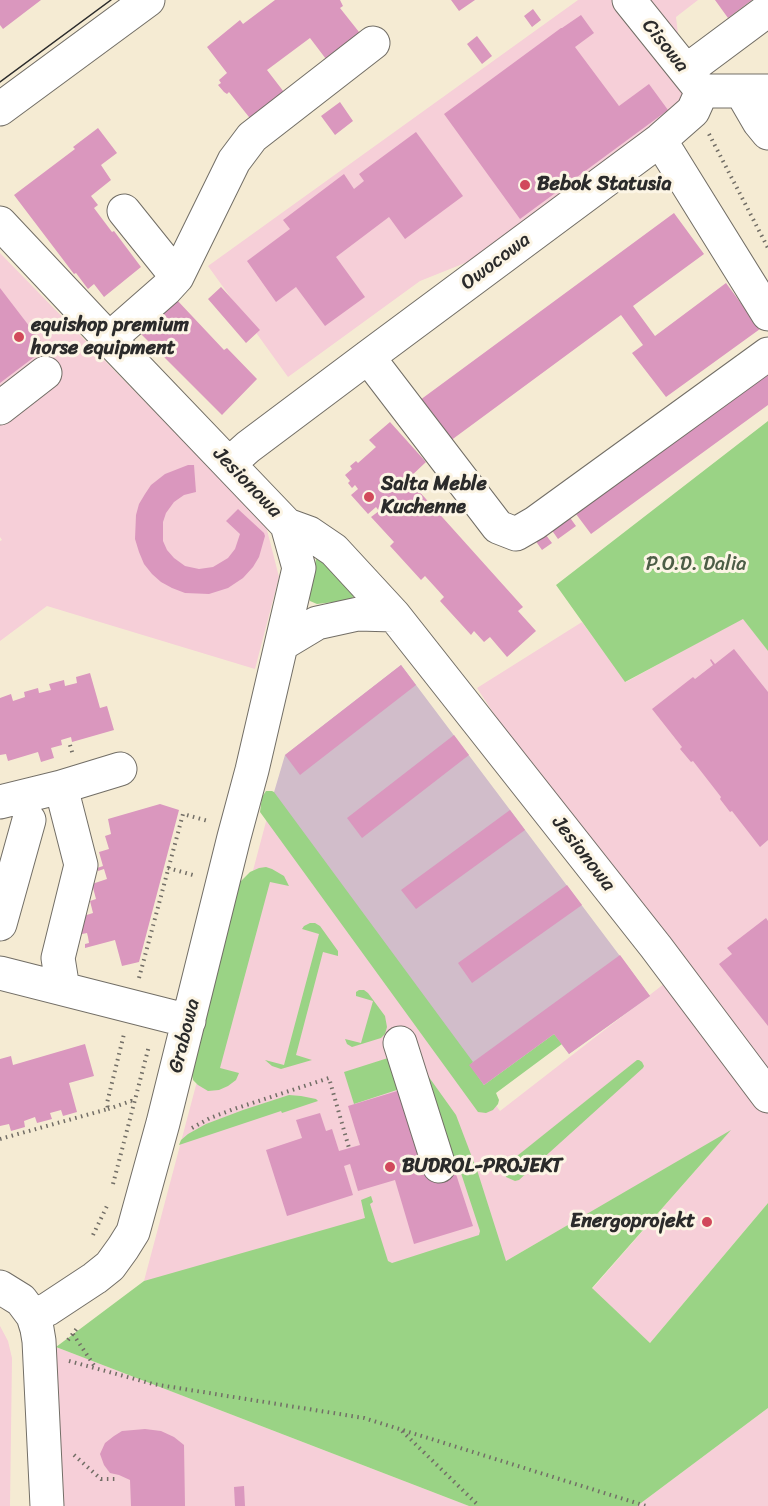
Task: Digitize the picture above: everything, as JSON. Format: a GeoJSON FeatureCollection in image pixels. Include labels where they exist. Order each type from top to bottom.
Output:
{"type":"FeatureCollection","features":[{"type":"Feature","properties":{"kind":"street"},"geometry":{"type":"LineString","coordinates":[[0,109],[148,0]]}},
{"type":"Feature","properties":{"kind":"street","name":"Cisowa"},"geometry":{"type":"LineString","coordinates":[[629,0],[693,91]]}},
{"type":"Feature","properties":{"kind":"street","name":"Owocowa"},"geometry":{"type":"LineString","coordinates":[[229,464],[248,447],[660,140],[693,91],[768,9]]}},
{"type":"Feature","properties":{"kind":"street"},"geometry":{"type":"LineString","coordinates":[[109,339],[177,277],[234,161],[252,137],[373,43]]}},
{"type":"Feature","properties":{"kind":"street"},"geometry":{"type":"LineString","coordinates":[[693,91],[754,91],[759,122],[768,133]]}},
{"type":"Feature","properties":{"kind":"street"},"geometry":{"type":"LineString","coordinates":[[660,140],[768,314]]}},
{"type":"Feature","properties":{"kind":"street"},"geometry":{"type":"LineString","coordinates":[[124,211],[177,277]]}},
{"type":"Feature","properties":{"kind":"street","name":"Jesionowa"},"geometry":{"type":"LineString","coordinates":[[0,223],[287,525],[309,533],[334,550],[394,615],[656,947],[768,1096]]}},
{"type":"Feature","properties":{"kind":"street"},"geometry":{"type":"LineString","coordinates":[[368,357],[498,527],[516,534],[535,523],[768,354]]}},
{"type":"Feature","properties":{"kind":"street"},"geometry":{"type":"LineString","coordinates":[[0,408],[45,372]]}},
{"type":"Feature","properties":{"kind":"street","name":"Grabowa"},"geometry":{"type":"LineString","coordinates":[[33,1316],[48,1309],[110,1266],[133,1232],[163,1123],[252,770],[299,568],[287,525]]}},
{"type":"Feature","properties":{"kind":"street"},"geometry":{"type":"LineString","coordinates":[[282,644],[317,623],[358,614],[394,615]]}},
{"type":"Feature","properties":{"kind":"street"},"geometry":{"type":"LineString","coordinates":[[0,802],[120,769]]}},
{"type":"Feature","properties":{"kind":"street"},"geometry":{"type":"LineString","coordinates":[[61,787],[81,865],[58,958],[63,989]]}},
{"type":"Feature","properties":{"kind":"street"},"geometry":{"type":"LineString","coordinates":[[0,924],[29,820]]}},
{"type":"Feature","properties":{"kind":"street"},"geometry":{"type":"LineString","coordinates":[[0,974],[189,1021]]}},
{"type":"Feature","properties":{"kind":"street"},"geometry":{"type":"LineString","coordinates":[[400,1042],[440,1166]]}},
{"type":"Feature","properties":{"kind":"street"},"geometry":{"type":"LineString","coordinates":[[0,1287],[21,1300],[33,1316],[39,1341],[47,1506]]}},
{"type":"Feature","properties":{"kind":"path"},"geometry":{"type":"LineString","coordinates":[[693,91],[714,141],[768,248]]}},
{"type":"Feature","properties":{"kind":"path"},"geometry":{"type":"LineString","coordinates":[[168,868],[200,877]]}},
{"type":"Feature","properties":{"kind":"path"},"geometry":{"type":"LineString","coordinates":[[184,1133],[210,1118],[329,1078],[349,1148]]}},
{"type":"Feature","properties":{"kind":"path"},"geometry":{"type":"LineString","coordinates":[[108,1109],[134,1102]]}},
{"type":"Feature","properties":{"kind":"path"},"geometry":{"type":"LineString","coordinates":[[66,1343],[84,1320]]}},
{"type":"Feature","properties":{"kind":"path"},"geometry":{"type":"LineString","coordinates":[[73,1334],[95,1367]]}},
{"type":"Feature","properties":{"kind":"path"},"geometry":{"type":"LineString","coordinates":[[68,1360],[153,1384],[364,1418],[646,1506]]}},
{"type":"Feature","properties":{"kind":"path"},"geometry":{"type":"LineString","coordinates":[[400,1429],[479,1506]]}},
{"type":"Feature","properties":{"kind":"shaded area"},"geometry":{"type":"Polygon","coordinates":[[[578,0],[698,0],[676,17],[686,102],[495,251],[420,281],[288,377],[208,266],[578,0]]]}},
{"type":"Feature","properties":{"kind":"shaded area"},"geometry":{"type":"Polygon","coordinates":[[[0,253],[266,526],[279,577],[255,669],[47,606],[0,641],[0,541],[2,540],[0,537],[0,253]]]}},
{"type":"Feature","properties":{"kind":"shaded area"},"geometry":{"type":"Polygon","coordinates":[[[743,618],[768,651],[768,1203],[650,1343],[592,1289],[729,1132],[506,1261],[144,1281],[272,799],[500,1111],[669,980],[477,688],[582,622],[626,682],[743,618]]]}},
{"type":"Feature","properties":{"kind":"shaded area"},"geometry":{"type":"Polygon","coordinates":[[[401,665],[650,996],[569,1054],[554,1034],[484,1085],[272,799],[285,755],[401,665]]]}},
{"type":"Feature","properties":{"kind":"shaded area"},"geometry":{"type":"Polygon","coordinates":[[[0,1326],[8,1341],[12,1358],[10,1506],[0,1506],[0,1326]]]}},
{"type":"Feature","properties":{"kind":"shaded area"},"geometry":{"type":"Polygon","coordinates":[[[56,1347],[469,1506],[62,1506],[56,1347]]]}},
{"type":"Feature","properties":{"kind":"shaded area"},"geometry":{"type":"Polygon","coordinates":[[[768,1408],[768,1506],[637,1506],[768,1408]]]}},
{"type":"Feature","properties":{"kind":"green space","name":"P.O.D. Dalia"},"geometry":{"type":"Polygon","coordinates":[[[768,421],[768,651],[743,619],[625,682],[556,585],[768,421]]]}},
{"type":"Feature","properties":{"kind":"green space"},"geometry":{"type":"Polygon","coordinates":[[[317,556],[356,592],[351,600],[317,604],[310,601],[310,583],[317,556]]]}},
{"type":"Feature","properties":{"kind":"green space"},"geometry":{"type":"Polygon","coordinates":[[[266,791],[274,792],[473,1062],[470,1065],[484,1085],[554,1034],[562,1044],[496,1093],[499,1100],[493,1110],[486,1113],[478,1112],[260,812],[262,797],[266,791]]]}},
{"type":"Feature","properties":{"kind":"green space"},"geometry":{"type":"Polygon","coordinates":[[[266,867],[284,876],[289,886],[270,882],[220,1068],[239,1073],[236,1080],[228,1086],[208,1091],[193,1080],[191,1070],[240,882],[250,872],[266,867]]]}},
{"type":"Feature","properties":{"kind":"green space"},"geometry":{"type":"Polygon","coordinates":[[[310,923],[320,926],[338,951],[338,956],[323,952],[296,1055],[312,1060],[281,1069],[265,1060],[284,1065],[319,934],[302,929],[310,923]]]}},
{"type":"Feature","properties":{"kind":"green space"},"geometry":{"type":"Polygon","coordinates":[[[359,990],[368,993],[385,1016],[387,1027],[381,1038],[352,1047],[345,1039],[361,1043],[373,1001],[356,996],[359,990]]]}},
{"type":"Feature","properties":{"kind":"green space"},"geometry":{"type":"Polygon","coordinates":[[[388,1058],[409,1086],[354,1104],[344,1072],[388,1058]]]}},
{"type":"Feature","properties":{"kind":"green space"},"geometry":{"type":"Polygon","coordinates":[[[416,1059],[456,1115],[478,1173],[506,1261],[731,1130],[592,1288],[650,1343],[768,1203],[768,1408],[637,1506],[469,1506],[56,1347],[144,1281],[365,1218],[361,1200],[371,1196],[373,1202],[370,1204],[388,1261],[392,1263],[479,1235],[480,1231],[457,1161],[441,1145],[416,1059]]]}},
{"type":"Feature","properties":{"kind":"green space"},"geometry":{"type":"Polygon","coordinates":[[[637,1060],[642,1062],[643,1068],[519,1180],[515,1181],[506,1177],[507,1164],[637,1060]]]}},
{"type":"Feature","properties":{"kind":"green space"},"geometry":{"type":"Polygon","coordinates":[[[289,1095],[318,1101],[179,1145],[188,1134],[206,1124],[289,1095]]]}},
{"type":"Feature","properties":{"kind":"building"},"geometry":{"type":"Polygon","coordinates":[[[0,0],[41,0],[3,29],[0,25],[0,0]]]}},
{"type":"Feature","properties":{"kind":"building"},"geometry":{"type":"Polygon","coordinates":[[[275,0],[340,0],[343,6],[340,8],[363,37],[329,63],[310,38],[267,70],[287,96],[253,122],[229,92],[227,94],[218,85],[221,83],[219,80],[227,73],[207,47],[240,20],[243,24],[275,0]]]}},
{"type":"Feature","properties":{"kind":"building"},"geometry":{"type":"Polygon","coordinates":[[[451,0],[475,0],[459,11],[451,0]]]}},
{"type":"Feature","properties":{"kind":"building"},"geometry":{"type":"Polygon","coordinates":[[[715,0],[752,0],[728,18],[715,0]]]}},
{"type":"Feature","properties":{"kind":"building"},"geometry":{"type":"Polygon","coordinates":[[[533,9],[541,20],[532,27],[524,16],[533,9]]]}},
{"type":"Feature","properties":{"kind":"building"},"geometry":{"type":"Polygon","coordinates":[[[581,15],[594,33],[575,47],[619,106],[649,84],[668,110],[520,219],[444,114],[581,15]]]}},
{"type":"Feature","properties":{"kind":"building"},"geometry":{"type":"Polygon","coordinates":[[[477,36],[492,56],[482,64],[467,44],[477,36]]]}},
{"type":"Feature","properties":{"kind":"building"},"geometry":{"type":"Polygon","coordinates":[[[340,102],[353,121],[335,135],[321,116],[340,102]]]}},
{"type":"Feature","properties":{"kind":"building"},"geometry":{"type":"Polygon","coordinates":[[[98,128],[117,153],[101,165],[111,180],[91,196],[98,205],[94,208],[141,267],[104,297],[94,284],[88,289],[76,273],[74,274],[14,195],[75,149],[73,147],[98,128]]]}},
{"type":"Feature","properties":{"kind":"building"},"geometry":{"type":"Polygon","coordinates":[[[416,132],[463,196],[405,239],[389,217],[336,257],[365,297],[325,326],[296,287],[276,302],[247,261],[290,229],[283,220],[344,174],[354,189],[364,181],[359,174],[416,132]]]}},
{"type":"Feature","properties":{"kind":"building"},"geometry":{"type":"Polygon","coordinates":[[[674,213],[704,254],[633,306],[655,336],[726,283],[760,329],[666,397],[632,353],[643,345],[621,315],[446,444],[416,403],[674,213]]]}},
{"type":"Feature","properties":{"kind":"building"},"geometry":{"type":"Polygon","coordinates":[[[221,287],[260,330],[246,343],[208,299],[221,287]]]}},
{"type":"Feature","properties":{"kind":"building"},"geometry":{"type":"Polygon","coordinates":[[[0,288],[46,348],[0,383],[0,288]]]}},
{"type":"Feature","properties":{"kind":"building"},"geometry":{"type":"Polygon","coordinates":[[[176,299],[224,350],[227,348],[257,379],[222,415],[141,334],[176,299]]]}},
{"type":"Feature","properties":{"kind":"building"},"geometry":{"type":"Polygon","coordinates":[[[768,373],[768,405],[591,534],[576,514],[768,373]]]}},
{"type":"Feature","properties":{"kind":"building"},"geometry":{"type":"Polygon","coordinates":[[[390,422],[426,462],[408,479],[523,607],[518,611],[536,631],[507,657],[490,637],[484,642],[474,631],[471,635],[440,601],[444,597],[425,576],[421,580],[390,546],[394,542],[371,517],[379,511],[376,507],[368,514],[351,495],[358,489],[355,485],[352,488],[345,475],[352,469],[350,466],[356,461],[358,463],[376,447],[369,440],[390,422]]]}},
{"type":"Feature","properties":{"kind":"building"},"geometry":{"type":"Polygon","coordinates":[[[194,465],[196,492],[184,495],[174,502],[163,522],[163,541],[174,558],[185,566],[199,569],[213,567],[228,558],[235,549],[240,534],[226,521],[238,509],[265,536],[259,557],[243,578],[228,588],[209,594],[185,593],[161,582],[144,564],[135,539],[139,504],[151,485],[165,474],[194,465]]]}},
{"type":"Feature","properties":{"kind":"building"},"geometry":{"type":"Polygon","coordinates":[[[563,508],[576,526],[558,539],[546,522],[563,508]]]}},
{"type":"Feature","properties":{"kind":"building"},"geometry":{"type":"Polygon","coordinates":[[[539,526],[552,543],[542,550],[530,533],[539,526]]]}},
{"type":"Feature","properties":{"kind":"building"},"geometry":{"type":"Polygon","coordinates":[[[734,649],[768,692],[768,840],[760,847],[732,811],[730,812],[693,761],[691,762],[680,749],[682,747],[652,709],[693,677],[695,679],[713,665],[711,659],[715,664],[734,649]]]}},
{"type":"Feature","properties":{"kind":"building"},"geometry":{"type":"Polygon","coordinates":[[[401,665],[416,685],[300,775],[285,755],[401,665]]]}},
{"type":"Feature","properties":{"kind":"building"},"geometry":{"type":"Polygon","coordinates":[[[90,673],[100,708],[107,706],[114,730],[72,742],[71,737],[61,740],[62,745],[51,748],[54,758],[41,762],[38,752],[8,761],[6,754],[0,755],[0,698],[11,694],[13,701],[25,697],[24,692],[38,688],[39,693],[51,690],[49,684],[64,680],[65,686],[77,683],[76,677],[90,673]]]}},
{"type":"Feature","properties":{"kind":"building"},"geometry":{"type":"Polygon","coordinates":[[[454,735],[469,755],[362,838],[347,818],[454,735]]]}},
{"type":"Feature","properties":{"kind":"building"},"geometry":{"type":"Polygon","coordinates":[[[160,804],[179,810],[139,962],[122,966],[115,940],[85,948],[85,944],[89,943],[87,933],[82,934],[77,918],[93,913],[90,901],[96,899],[92,884],[107,879],[104,869],[98,871],[97,868],[103,866],[99,852],[109,849],[105,836],[111,834],[108,819],[160,804]]]}},
{"type":"Feature","properties":{"kind":"building"},"geometry":{"type":"Polygon","coordinates":[[[510,810],[525,830],[416,909],[401,890],[510,810]]]}},
{"type":"Feature","properties":{"kind":"building"},"geometry":{"type":"Polygon","coordinates":[[[567,885],[582,905],[472,983],[458,963],[567,885]]]}},
{"type":"Feature","properties":{"kind":"building"},"geometry":{"type":"Polygon","coordinates":[[[766,918],[768,921],[768,1026],[719,964],[732,954],[727,948],[766,918]]]}},
{"type":"Feature","properties":{"kind":"building"},"geometry":{"type":"Polygon","coordinates":[[[620,955],[650,996],[569,1054],[554,1034],[484,1085],[469,1065],[620,955]]]}},
{"type":"Feature","properties":{"kind":"building"},"geometry":{"type":"Polygon","coordinates":[[[85,1044],[94,1076],[69,1083],[77,1112],[63,1116],[61,1110],[50,1113],[52,1119],[37,1123],[35,1117],[24,1121],[25,1127],[11,1131],[9,1124],[0,1126],[0,1059],[11,1056],[13,1065],[85,1044]]]}},
{"type":"Feature","properties":{"kind":"building","name":"BUDROL-PROJEKT"},"geometry":{"type":"Polygon","coordinates":[[[407,1088],[454,1168],[473,1226],[414,1244],[395,1180],[358,1191],[350,1164],[344,1166],[353,1195],[287,1216],[266,1150],[302,1138],[296,1120],[320,1113],[326,1131],[332,1129],[339,1151],[360,1145],[348,1106],[407,1088]]]}},
{"type":"Feature","properties":{"kind":"building"},"geometry":{"type":"Polygon","coordinates":[[[145,1429],[161,1431],[184,1445],[185,1506],[131,1506],[130,1480],[110,1473],[104,1465],[100,1454],[105,1443],[122,1431],[145,1429]]]}},
{"type":"Feature","properties":{"kind":"building"},"geometry":{"type":"Polygon","coordinates":[[[244,1486],[245,1506],[235,1506],[234,1487],[244,1486]]]}},
{"type":"Feature","properties":{"kind":"tram line"},"geometry":{"type":"LineString","coordinates":[[0,82],[111,0]]}},
{"type":"Feature","properties":{"kind":"place","name":"Bebok Statusia"},"geometry":{"type":"Point","coordinates":[525,185]}},
{"type":"Feature","properties":{"kind":"place","name":"equishop premium horse equipment"},"geometry":{"type":"Point","coordinates":[19,337]}},
{"type":"Feature","properties":{"kind":"place","name":"Salta Meble Kuchenne"},"geometry":{"type":"Point","coordinates":[369,497]}},
{"type":"Feature","properties":{"kind":"place","name":"BUDROL-PROJEKT"},"geometry":{"type":"Point","coordinates":[390,1167]}},
{"type":"Feature","properties":{"kind":"place","name":"Energoprojekt"},"geometry":{"type":"Point","coordinates":[707,1222]}}]}
